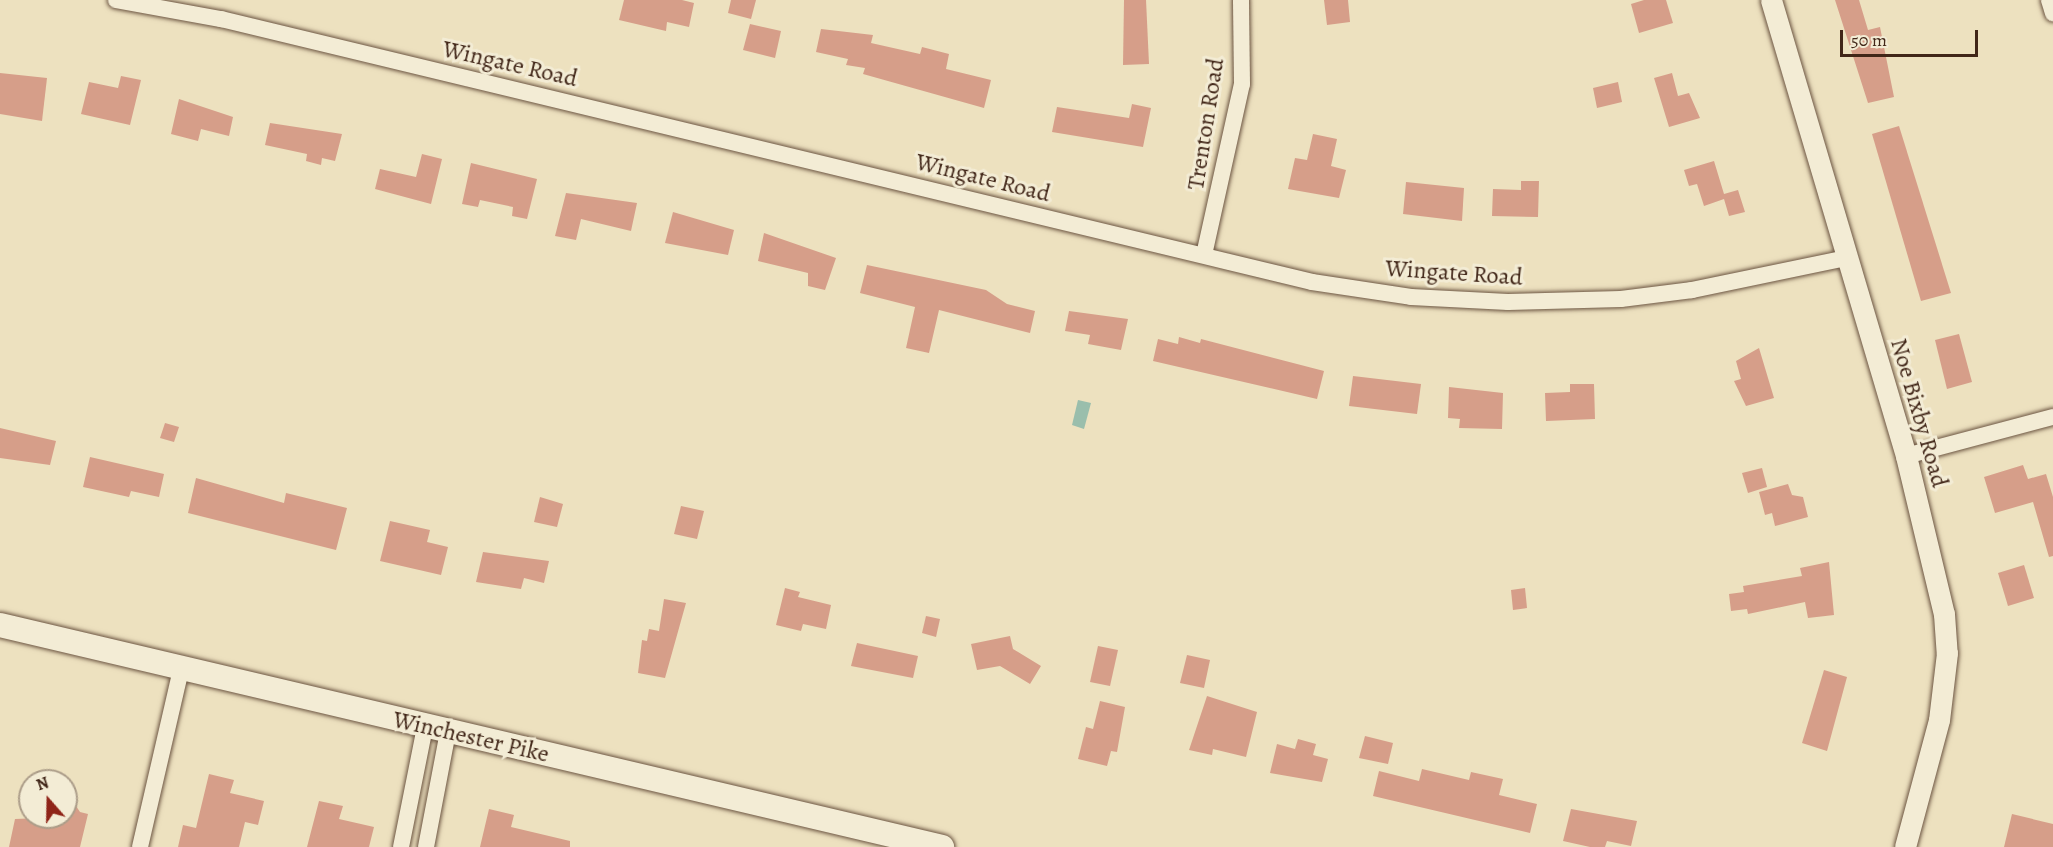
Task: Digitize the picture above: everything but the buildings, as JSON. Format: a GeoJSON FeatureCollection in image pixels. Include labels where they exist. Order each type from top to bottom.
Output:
{"type":"FeatureCollection","features":[{"type":"Feature","properties":{"kind":"main road","name":"Winchester Pike"},"geometry":{"type":"LineString","coordinates":[[0,625],[181,670],[942,847]]}},
{"type":"Feature","properties":{"kind":"street","name":"Wingate Road"},"geometry":{"type":"LineString","coordinates":[[116,0],[221,20],[1312,282],[1411,297],[1500,302],[1621,299],[1692,290],[1846,258]]}},
{"type":"Feature","properties":{"kind":"street","name":"Trenton Road"},"geometry":{"type":"LineString","coordinates":[[1204,255],[1242,84],[1241,0]]}},
{"type":"Feature","properties":{"kind":"street","name":"Noe Bixby Road"},"geometry":{"type":"LineString","coordinates":[[1771,0],[1906,456],[1937,573],[1947,653],[1931,758],[1905,847]]}},
{"type":"Feature","properties":{"kind":"street"},"geometry":{"type":"LineString","coordinates":[[2049,0],[2053,13]]}},
{"type":"Feature","properties":{"kind":"street"},"geometry":{"type":"LineString","coordinates":[[1906,456],[2053,417]]}},
{"type":"Feature","properties":{"kind":"street"},"geometry":{"type":"LineString","coordinates":[[140,847],[181,670]]}},
{"type":"Feature","properties":{"kind":"street"},"geometry":{"type":"LineString","coordinates":[[401,847],[425,727]]}},
{"type":"Feature","properties":{"kind":"street"},"geometry":{"type":"LineString","coordinates":[[426,847],[448,732]]}},
{"type":"Feature","properties":{"kind":"shaded area"},"geometry":{"type":"Polygon","coordinates":[[[1078,400],[1091,403],[1084,429],[1072,425],[1078,400]]]}}]}
